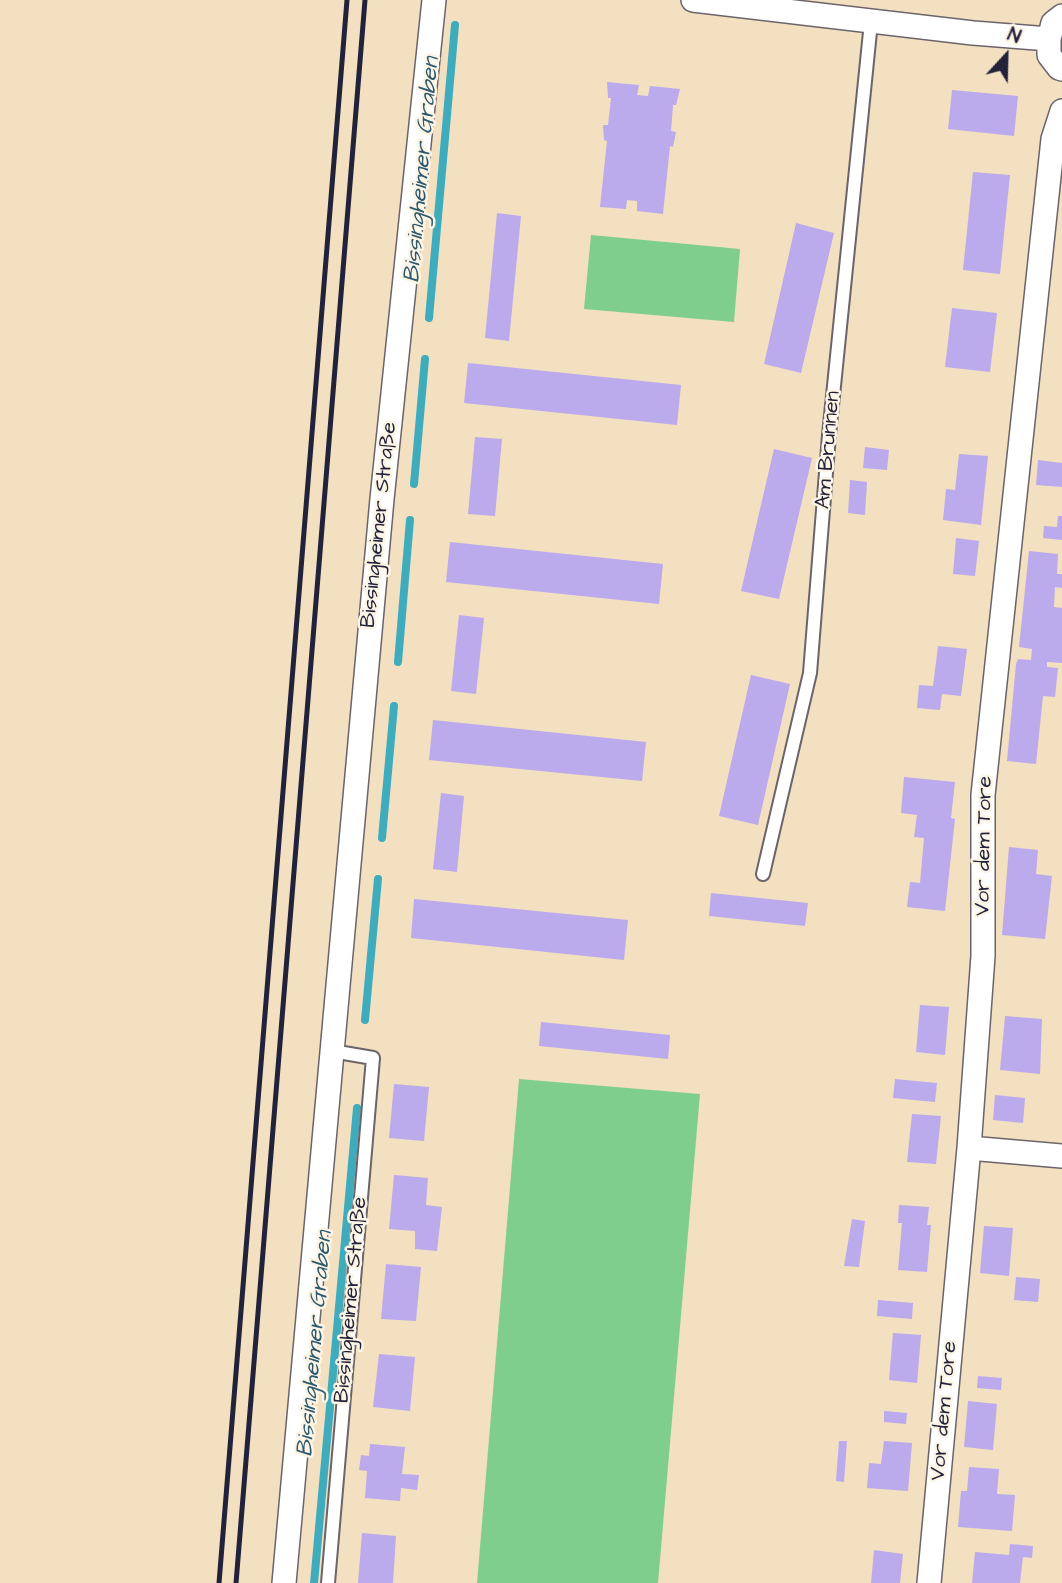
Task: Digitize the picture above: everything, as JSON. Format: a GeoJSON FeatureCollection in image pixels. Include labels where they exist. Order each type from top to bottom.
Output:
{"type":"FeatureCollection","features":[{"type":"Feature","properties":{"kind":"street","name":"Bissingheimer Straße"},"geometry":{"type":"LineString","coordinates":[[284,1583],[382,499],[433,0]]}},
{"type":"Feature","properties":{"kind":"street"},"geometry":{"type":"LineString","coordinates":[[693,0],[871,22],[1049,39]]}},
{"type":"Feature","properties":{"kind":"street"},"geometry":{"type":"LineString","coordinates":[[1062,16],[1053,23],[1049,39],[1049,55],[1062,69]]}},
{"type":"Feature","properties":{"kind":"street","name":"Vor dem Tore"},"geometry":{"type":"LineString","coordinates":[[929,1583],[969,1148],[983,956],[983,795],[1053,139],[1062,111]]}},
{"type":"Feature","properties":{"kind":"street"},"geometry":{"type":"LineString","coordinates":[[969,1148],[1062,1156]]}},
{"type":"Feature","properties":{"kind":"lane","name":"Am Brunnen"},"geometry":{"type":"LineString","coordinates":[[763,874],[810,673],[829,435],[871,22]]}},
{"type":"Feature","properties":{"kind":"lane","name":"Bissingheimer Straße"},"geometry":{"type":"LineString","coordinates":[[328,1583],[373,1058],[332,1051]]}},
{"type":"Feature","properties":{"kind":"green space"},"geometry":{"type":"Polygon","coordinates":[[[591,235],[740,249],[734,322],[584,309],[591,235]]]}},
{"type":"Feature","properties":{"kind":"green space"},"geometry":{"type":"Polygon","coordinates":[[[519,1079],[700,1094],[658,1583],[477,1583],[519,1079]]]}},
{"type":"Feature","properties":{"kind":"building"},"geometry":{"type":"Polygon","coordinates":[[[607,82],[639,85],[637,95],[648,96],[650,86],[680,89],[676,105],[673,105],[671,131],[676,132],[673,147],[670,146],[663,214],[637,211],[637,201],[627,200],[626,209],[600,207],[607,141],[604,140],[603,125],[608,125],[611,98],[608,98],[607,82]]]}},
{"type":"Feature","properties":{"kind":"building"},"geometry":{"type":"Polygon","coordinates":[[[952,90],[1018,96],[1014,136],[948,129],[952,90]]]}},
{"type":"Feature","properties":{"kind":"building"},"geometry":{"type":"Polygon","coordinates":[[[973,172],[1010,175],[1000,274],[963,270],[973,172]]]}},
{"type":"Feature","properties":{"kind":"building"},"geometry":{"type":"Polygon","coordinates":[[[497,213],[521,216],[509,341],[485,338],[497,213]]]}},
{"type":"Feature","properties":{"kind":"building"},"geometry":{"type":"Polygon","coordinates":[[[796,223],[834,233],[801,373],[764,364],[796,223]]]}},
{"type":"Feature","properties":{"kind":"building"},"geometry":{"type":"Polygon","coordinates":[[[952,308],[997,313],[990,372],[945,367],[952,308]]]}},
{"type":"Feature","properties":{"kind":"building"},"geometry":{"type":"Polygon","coordinates":[[[468,363],[681,385],[677,425],[464,403],[468,363]]]}},
{"type":"Feature","properties":{"kind":"building"},"geometry":{"type":"Polygon","coordinates":[[[475,437],[502,439],[495,516],[468,514],[475,437]]]}},
{"type":"Feature","properties":{"kind":"building"},"geometry":{"type":"Polygon","coordinates":[[[865,447],[889,450],[887,470],[863,468],[865,447]]]}},
{"type":"Feature","properties":{"kind":"building"},"geometry":{"type":"Polygon","coordinates":[[[774,449],[812,458],[779,599],[741,591],[774,449]]]}},
{"type":"Feature","properties":{"kind":"building"},"geometry":{"type":"Polygon","coordinates":[[[959,454],[988,456],[981,525],[943,520],[946,489],[955,490],[959,454]]]}},
{"type":"Feature","properties":{"kind":"building"},"geometry":{"type":"Polygon","coordinates":[[[1038,460],[1062,463],[1062,487],[1036,485],[1038,460]]]}},
{"type":"Feature","properties":{"kind":"building"},"geometry":{"type":"Polygon","coordinates":[[[850,480],[867,482],[865,515],[848,513],[850,480]]]}},
{"type":"Feature","properties":{"kind":"building"},"geometry":{"type":"Polygon","coordinates":[[[1058,516],[1062,516],[1062,540],[1043,538],[1044,526],[1057,527],[1058,516]]]}},
{"type":"Feature","properties":{"kind":"building"},"geometry":{"type":"Polygon","coordinates":[[[956,538],[979,541],[975,576],[953,574],[956,538]]]}},
{"type":"Feature","properties":{"kind":"building"},"geometry":{"type":"Polygon","coordinates":[[[450,542],[663,564],[659,604],[446,582],[450,542]]]}},
{"type":"Feature","properties":{"kind":"building"},"geometry":{"type":"Polygon","coordinates":[[[1029,551],[1058,554],[1057,574],[1062,574],[1062,588],[1055,587],[1054,607],[1062,608],[1062,663],[1047,662],[1047,667],[1058,668],[1055,697],[1043,696],[1036,764],[1007,761],[1016,664],[1018,659],[1031,660],[1032,649],[1019,647],[1029,551]]]}},
{"type":"Feature","properties":{"kind":"building"},"geometry":{"type":"Polygon","coordinates":[[[459,615],[484,618],[476,694],[451,691],[459,615]]]}},
{"type":"Feature","properties":{"kind":"building"},"geometry":{"type":"Polygon","coordinates":[[[938,646],[967,649],[961,696],[942,694],[940,710],[917,708],[919,685],[933,686],[938,646]]]}},
{"type":"Feature","properties":{"kind":"building"},"geometry":{"type":"Polygon","coordinates":[[[751,675],[790,684],[758,825],[719,816],[751,675]]]}},
{"type":"Feature","properties":{"kind":"building"},"geometry":{"type":"Polygon","coordinates":[[[433,720],[646,742],[642,781],[429,760],[433,720]]]}},
{"type":"Feature","properties":{"kind":"building"},"geometry":{"type":"Polygon","coordinates":[[[904,777],[955,782],[951,818],[955,819],[945,911],[907,907],[910,882],[920,883],[924,838],[914,837],[917,815],[901,813],[904,777]]]}},
{"type":"Feature","properties":{"kind":"building"},"geometry":{"type":"Polygon","coordinates":[[[441,793],[464,796],[457,872],[433,869],[441,793]]]}},
{"type":"Feature","properties":{"kind":"building"},"geometry":{"type":"Polygon","coordinates":[[[1009,847],[1038,850],[1036,874],[1052,876],[1045,939],[1002,935],[1009,847]]]}},
{"type":"Feature","properties":{"kind":"building"},"geometry":{"type":"Polygon","coordinates":[[[711,893],[808,903],[805,926],[709,916],[711,893]]]}},
{"type":"Feature","properties":{"kind":"building"},"geometry":{"type":"Polygon","coordinates":[[[414,899],[628,920],[624,960],[411,938],[414,899]]]}},
{"type":"Feature","properties":{"kind":"building"},"geometry":{"type":"Polygon","coordinates":[[[920,1005],[949,1007],[945,1055],[916,1052],[920,1005]]]}},
{"type":"Feature","properties":{"kind":"building"},"geometry":{"type":"Polygon","coordinates":[[[1005,1016],[1042,1019],[1040,1074],[1000,1070],[1005,1016]]]}},
{"type":"Feature","properties":{"kind":"building"},"geometry":{"type":"Polygon","coordinates":[[[541,1022],[670,1035],[668,1059],[539,1046],[541,1022]]]}},
{"type":"Feature","properties":{"kind":"building"},"geometry":{"type":"Polygon","coordinates":[[[895,1079],[937,1083],[935,1102],[893,1098],[895,1079]]]}},
{"type":"Feature","properties":{"kind":"building"},"geometry":{"type":"Polygon","coordinates":[[[394,1084],[429,1087],[424,1141],[389,1138],[394,1084]]]}},
{"type":"Feature","properties":{"kind":"building"},"geometry":{"type":"Polygon","coordinates":[[[995,1095],[1025,1098],[1023,1123],[993,1120],[995,1095]]]}},
{"type":"Feature","properties":{"kind":"building"},"geometry":{"type":"Polygon","coordinates":[[[912,1114],[941,1116],[936,1164],[907,1162],[912,1114]]]}},
{"type":"Feature","properties":{"kind":"building"},"geometry":{"type":"Polygon","coordinates":[[[394,1175],[428,1178],[426,1205],[442,1207],[437,1251],[415,1249],[415,1231],[389,1229],[394,1175]]]}},
{"type":"Feature","properties":{"kind":"building"},"geometry":{"type":"Polygon","coordinates":[[[899,1205],[929,1207],[927,1225],[931,1225],[927,1272],[898,1270],[902,1223],[898,1223],[899,1205]]]}},
{"type":"Feature","properties":{"kind":"building"},"geometry":{"type":"Polygon","coordinates":[[[852,1219],[865,1221],[859,1267],[844,1266],[852,1219]]]}},
{"type":"Feature","properties":{"kind":"building"},"geometry":{"type":"Polygon","coordinates":[[[984,1226],[1013,1228],[1009,1276],[980,1273],[984,1226]]]}},
{"type":"Feature","properties":{"kind":"building"},"geometry":{"type":"Polygon","coordinates":[[[386,1264],[421,1267],[416,1321],[381,1319],[386,1264]]]}},
{"type":"Feature","properties":{"kind":"building"},"geometry":{"type":"Polygon","coordinates":[[[1016,1277],[1040,1279],[1038,1302],[1014,1300],[1016,1277]]]}},
{"type":"Feature","properties":{"kind":"building"},"geometry":{"type":"Polygon","coordinates":[[[878,1300],[913,1303],[912,1319],[877,1316],[878,1300]]]}},
{"type":"Feature","properties":{"kind":"building"},"geometry":{"type":"Polygon","coordinates":[[[893,1333],[921,1335],[917,1383],[889,1380],[893,1333]]]}},
{"type":"Feature","properties":{"kind":"building"},"geometry":{"type":"Polygon","coordinates":[[[379,1354],[415,1357],[410,1411],[373,1407],[379,1354]]]}},
{"type":"Feature","properties":{"kind":"building"},"geometry":{"type":"Polygon","coordinates":[[[978,1376],[1002,1378],[1001,1390],[977,1388],[978,1376]]]}},
{"type":"Feature","properties":{"kind":"building"},"geometry":{"type":"Polygon","coordinates":[[[968,1401],[997,1404],[993,1450],[964,1447],[968,1401]]]}},
{"type":"Feature","properties":{"kind":"building"},"geometry":{"type":"Polygon","coordinates":[[[884,1411],[907,1413],[906,1424],[884,1422],[884,1411]]]}},
{"type":"Feature","properties":{"kind":"building"},"geometry":{"type":"Polygon","coordinates":[[[839,1441],[847,1441],[844,1482],[836,1481],[839,1441]]]}},
{"type":"Feature","properties":{"kind":"building"},"geometry":{"type":"Polygon","coordinates":[[[884,1441],[912,1443],[908,1491],[867,1488],[869,1463],[881,1464],[884,1441]]]}},
{"type":"Feature","properties":{"kind":"building"},"geometry":{"type":"Polygon","coordinates":[[[370,1444],[405,1447],[402,1474],[419,1475],[417,1490],[401,1488],[400,1501],[365,1498],[367,1471],[359,1470],[361,1455],[369,1456],[370,1444]]]}},
{"type":"Feature","properties":{"kind":"building"},"geometry":{"type":"Polygon","coordinates":[[[969,1467],[999,1469],[997,1494],[1015,1495],[1012,1531],[958,1527],[961,1491],[967,1491],[969,1467]]]}},
{"type":"Feature","properties":{"kind":"building"},"geometry":{"type":"Polygon","coordinates":[[[362,1533],[396,1536],[393,1583],[358,1583],[362,1533]]]}},
{"type":"Feature","properties":{"kind":"building"},"geometry":{"type":"Polygon","coordinates":[[[1010,1544],[1033,1546],[1032,1558],[1023,1557],[1020,1583],[972,1583],[975,1552],[1009,1555],[1010,1544]]]}},
{"type":"Feature","properties":{"kind":"building"},"geometry":{"type":"Polygon","coordinates":[[[874,1550],[903,1554],[900,1583],[871,1583],[874,1550]]]}},
{"type":"Feature","properties":{"kind":"waterway","name":"Bissingheimer Graben"},"geometry":{"type":"LineString","coordinates":[[429,318],[455,25]]}},
{"type":"Feature","properties":{"kind":"waterway","name":"Bissingheimer Graben"},"geometry":{"type":"LineString","coordinates":[[414,484],[425,359]]}},
{"type":"Feature","properties":{"kind":"waterway","name":"Bissingheimer Graben"},"geometry":{"type":"LineString","coordinates":[[398,662],[410,520]]}},
{"type":"Feature","properties":{"kind":"waterway","name":"Bissingheimer Graben"},"geometry":{"type":"LineString","coordinates":[[382,838],[394,706]]}},
{"type":"Feature","properties":{"kind":"waterway","name":"Bissingheimer Graben"},"geometry":{"type":"LineString","coordinates":[[365,1020],[378,879]]}},
{"type":"Feature","properties":{"kind":"waterway","name":"Bissingheimer Graben"},"geometry":{"type":"LineString","coordinates":[[314,1583],[357,1108]]}},
{"type":"Feature","properties":{"kind":"railway"},"geometry":{"type":"LineString","coordinates":[[219,1583],[347,0]]}},
{"type":"Feature","properties":{"kind":"railway"},"geometry":{"type":"LineString","coordinates":[[236,1583],[365,0]]}}]}
